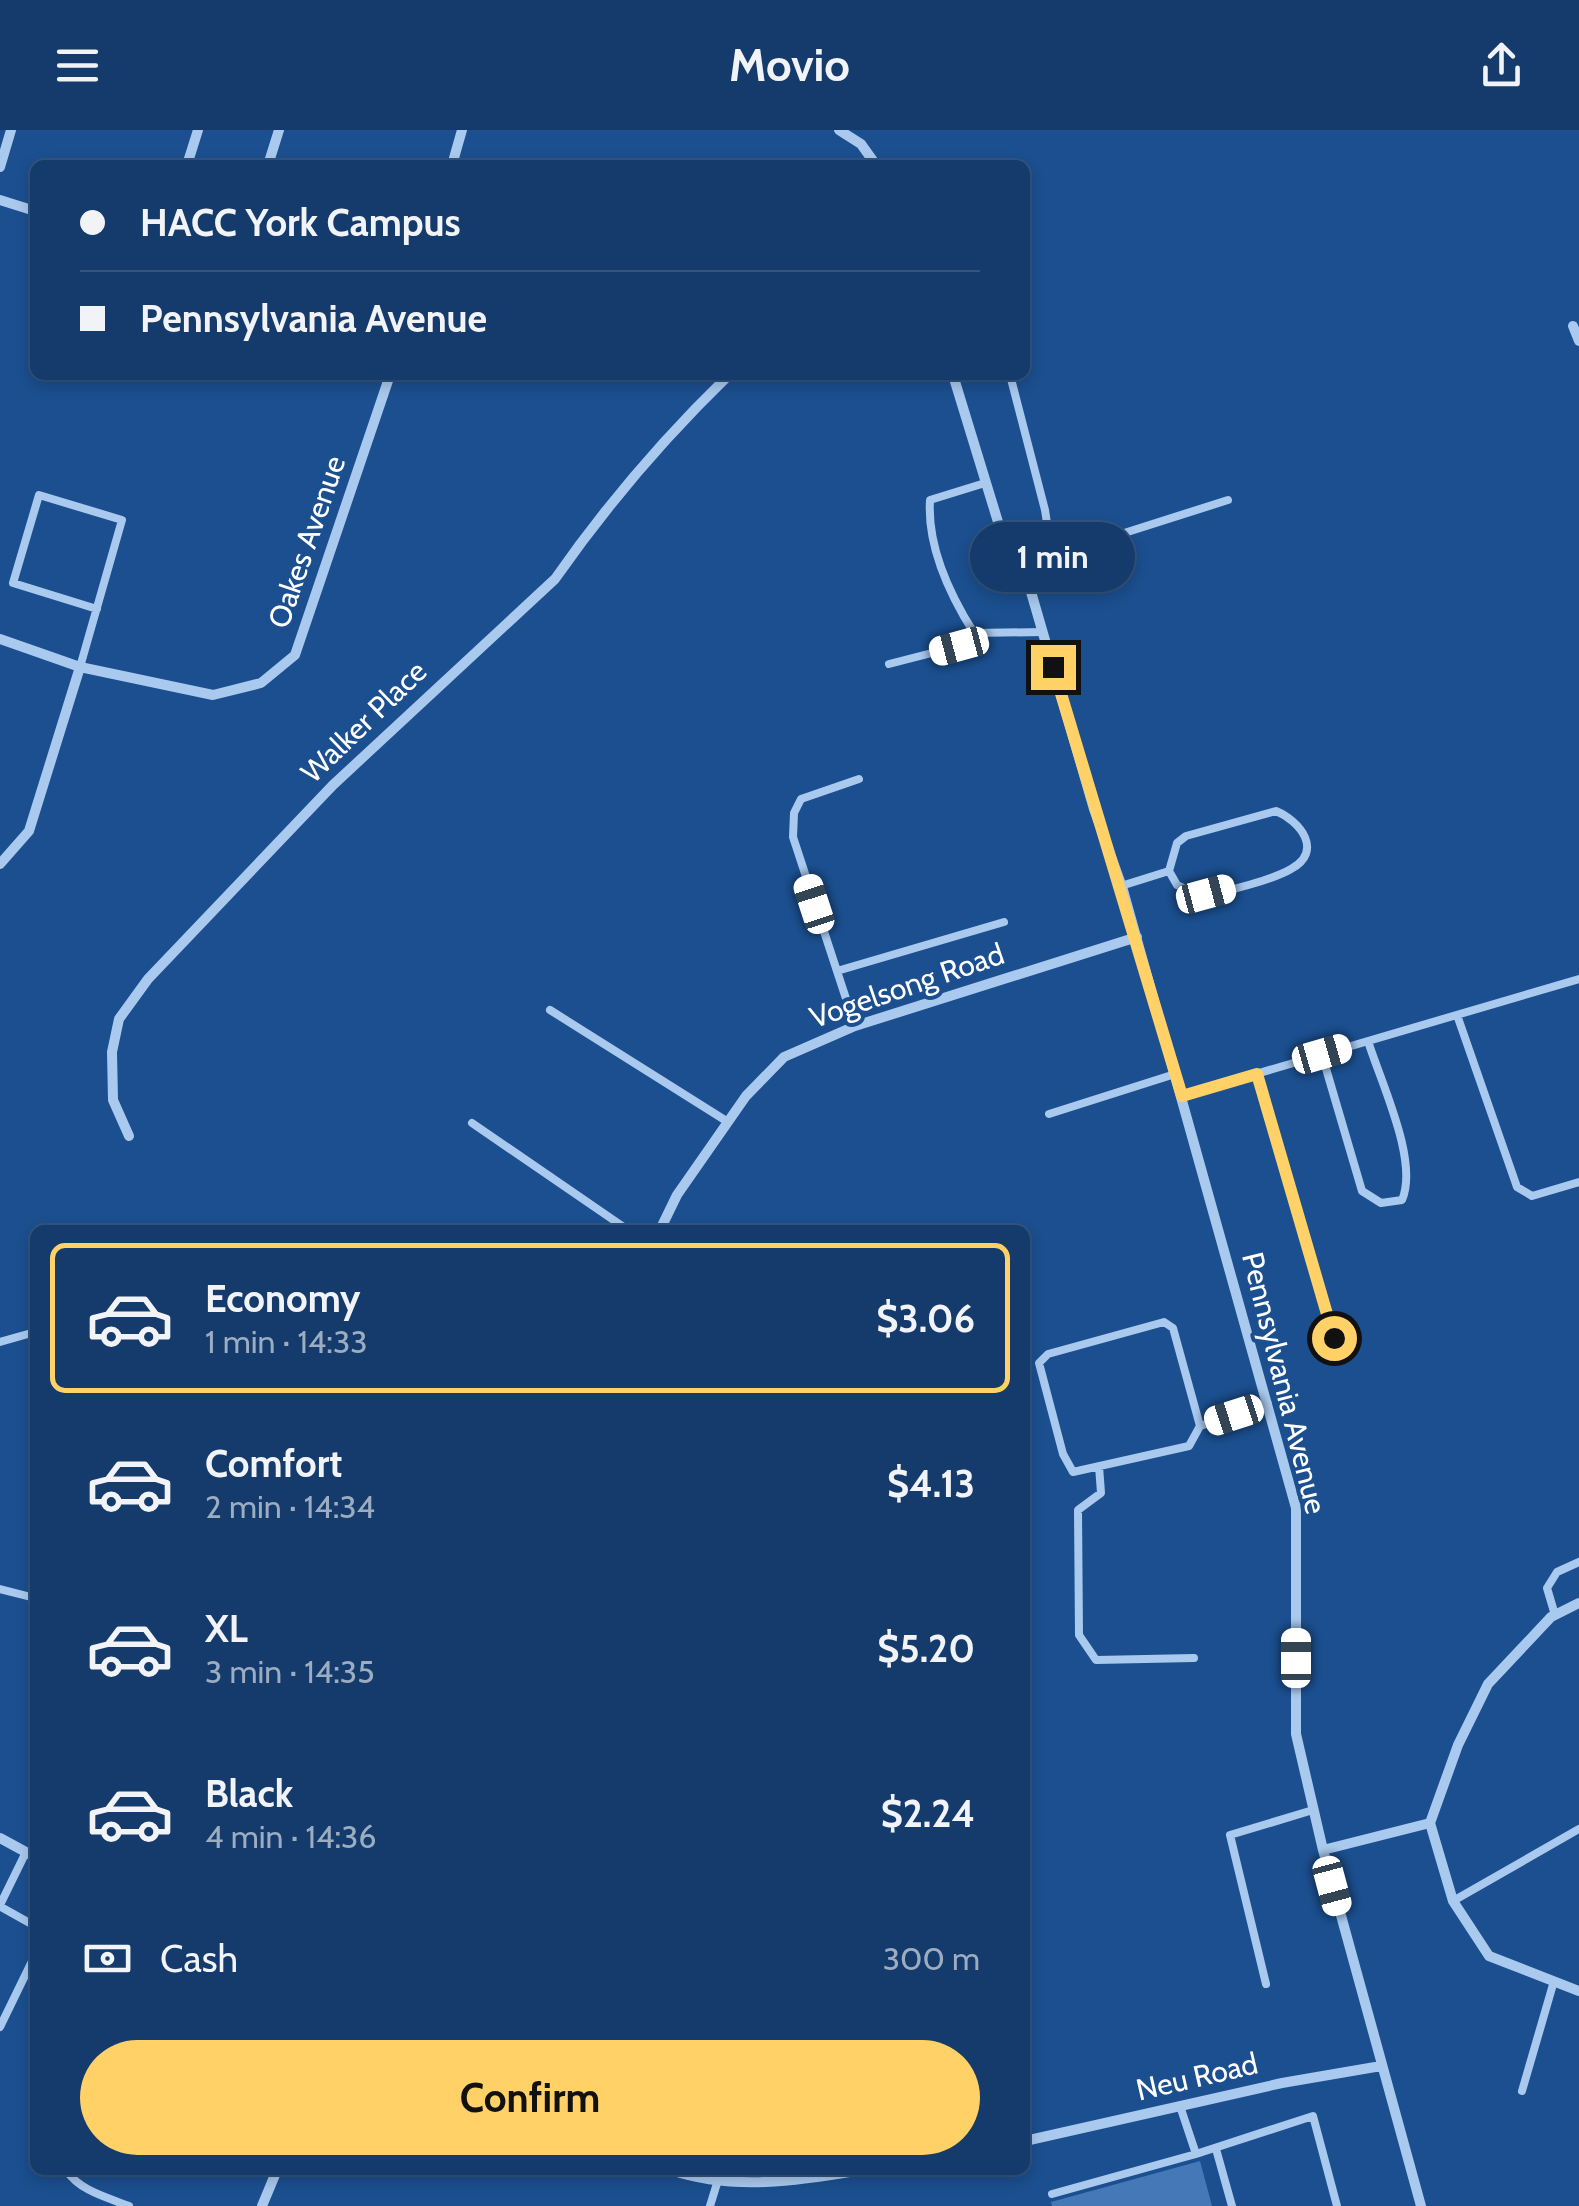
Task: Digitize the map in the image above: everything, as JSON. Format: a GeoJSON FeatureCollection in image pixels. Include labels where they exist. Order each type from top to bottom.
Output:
{"type":"FeatureCollection","features":[{"type":"Feature","properties":{"kind":"street"},"geometry":{"type":"LineString","coordinates":[[0,167],[11,130]]}},
{"type":"Feature","properties":{"kind":"street"},"geometry":{"type":"LineString","coordinates":[[189,160],[198,130]]}},
{"type":"Feature","properties":{"kind":"street"},"geometry":{"type":"LineString","coordinates":[[269,160],[278,130]]}},
{"type":"Feature","properties":{"kind":"street"},"geometry":{"type":"LineString","coordinates":[[453,160],[462,130]]}},
{"type":"Feature","properties":{"kind":"street"},"geometry":{"type":"LineString","coordinates":[[839,130],[861,144],[872,160]]}},
{"type":"Feature","properties":{"kind":"street"},"geometry":{"type":"LineString","coordinates":[[0,200],[30,209]]}},
{"type":"Feature","properties":{"kind":"street"},"geometry":{"type":"LineString","coordinates":[[1573,326],[1579,341]]}},
{"type":"Feature","properties":{"kind":"street","name":"Oakes Avenue"},"geometry":{"type":"LineString","coordinates":[[0,639],[80,667],[213,696],[261,683],[295,655],[388,380]]}},
{"type":"Feature","properties":{"kind":"street","name":"Walker Place"},"geometry":{"type":"LineString","coordinates":[[129,1136],[113,1100],[112,1052],[119,1019],[148,978],[334,785],[555,579],[581,542],[677,428],[723,380]]}},
{"type":"Feature","properties":{"kind":"street","name":"Pennsylvania Avenue"},"geometry":{"type":"LineString","coordinates":[[954,380],[1006,548],[1029,585],[1137,937],[1296,1508],[1296,1734],[1323,1850],[1421,2206]]}},
{"type":"Feature","properties":{"kind":"street"},"geometry":{"type":"LineString","coordinates":[[0,864],[29,831],[80,667]]}},
{"type":"Feature","properties":{"kind":"street","name":"Vogelsong Road"},"geometry":{"type":"LineString","coordinates":[[662,1225],[676,1196],[746,1096],[784,1056],[855,1026],[1137,937]]}},
{"type":"Feature","properties":{"kind":"street"},"geometry":{"type":"LineString","coordinates":[[1579,1604],[1555,1615],[1488,1684],[1458,1745],[1430,1824],[1453,1900],[1490,1956],[1579,1990]]}},
{"type":"Feature","properties":{"kind":"street"},"geometry":{"type":"LineString","coordinates":[[1323,1850],[1430,1824]]}},
{"type":"Feature","properties":{"kind":"street"},"geometry":{"type":"LineString","coordinates":[[0,1838],[30,1854]]}},
{"type":"Feature","properties":{"kind":"street","name":"Neu Road"},"geometry":{"type":"LineString","coordinates":[[1030,2140],[1381,2066]]}},
{"type":"Feature","properties":{"kind":"street"},"geometry":{"type":"LineString","coordinates":[[262,2206],[275,2175]]}},
{"type":"Feature","properties":{"kind":"street"},"geometry":{"type":"LineString","coordinates":[[686,2175],[701,2180],[789,2182],[831,2175]]}},
{"type":"Feature","properties":{"kind":"lane"},"geometry":{"type":"LineString","coordinates":[[1011,380],[1045,510],[1052,556]]}},
{"type":"Feature","properties":{"kind":"lane"},"geometry":{"type":"LineString","coordinates":[[974,633],[952,597],[929,520],[930,500],[985,483]]}},
{"type":"Feature","properties":{"kind":"lane"},"geometry":{"type":"LineString","coordinates":[[80,667],[122,520],[39,495],[13,583],[96,610]]}},
{"type":"Feature","properties":{"kind":"lane"},"geometry":{"type":"LineString","coordinates":[[1029,585],[1052,556],[1228,500]]}},
{"type":"Feature","properties":{"kind":"lane"},"geometry":{"type":"LineString","coordinates":[[889,664],[959,646],[974,633],[1042,632]]}},
{"type":"Feature","properties":{"kind":"lane"},"geometry":{"type":"LineString","coordinates":[[855,1026],[792,837],[794,813],[802,798],[859,780]]}},
{"type":"Feature","properties":{"kind":"lane"},"geometry":{"type":"LineString","coordinates":[[1276,811],[1301,826],[1307,838],[1306,851],[1288,871],[1206,894],[1177,884],[1169,871],[1177,842],[1186,836],[1276,811]]}},
{"type":"Feature","properties":{"kind":"lane"},"geometry":{"type":"LineString","coordinates":[[1121,886],[1169,871]]}},
{"type":"Feature","properties":{"kind":"lane"},"geometry":{"type":"LineString","coordinates":[[837,971],[1004,922]]}},
{"type":"Feature","properties":{"kind":"lane"},"geometry":{"type":"LineString","coordinates":[[1182,1096],[1579,979]]}},
{"type":"Feature","properties":{"kind":"lane"},"geometry":{"type":"LineString","coordinates":[[550,1010],[728,1122]]}},
{"type":"Feature","properties":{"kind":"lane"},"geometry":{"type":"LineString","coordinates":[[1458,1014],[1516,1186],[1532,1196],[1579,1182]]}},
{"type":"Feature","properties":{"kind":"lane"},"geometry":{"type":"LineString","coordinates":[[1322,1054],[1362,1191],[1381,1203],[1402,1200],[1410,1182],[1368,1041]]}},
{"type":"Feature","properties":{"kind":"lane"},"geometry":{"type":"LineString","coordinates":[[1050,1114],[1175,1074]]}},
{"type":"Feature","properties":{"kind":"lane"},"geometry":{"type":"LineString","coordinates":[[1257,1074],[1334,1338]]}},
{"type":"Feature","properties":{"kind":"lane"},"geometry":{"type":"LineString","coordinates":[[472,1123],[621,1225]]}},
{"type":"Feature","properties":{"kind":"lane"},"geometry":{"type":"LineString","coordinates":[[1200,1426],[1173,1328],[1164,1322],[1048,1354],[1039,1363],[1063,1454],[1073,1472],[1189,1446],[1200,1426],[1268,1404]]}},
{"type":"Feature","properties":{"kind":"lane"},"geometry":{"type":"LineString","coordinates":[[0,1342],[30,1333]]}},
{"type":"Feature","properties":{"kind":"lane"},"geometry":{"type":"LineString","coordinates":[[1099,1466],[1101,1493],[1078,1510],[1079,1634],[1096,1660],[1194,1658]]}},
{"type":"Feature","properties":{"kind":"lane"},"geometry":{"type":"LineString","coordinates":[[1555,1615],[1547,1588],[1557,1572],[1579,1562]]}},
{"type":"Feature","properties":{"kind":"lane"},"geometry":{"type":"LineString","coordinates":[[0,1588],[30,1597]]}},
{"type":"Feature","properties":{"kind":"lane"},"geometry":{"type":"LineString","coordinates":[[1266,1984],[1230,1835],[1313,1810]]}},
{"type":"Feature","properties":{"kind":"lane"},"geometry":{"type":"LineString","coordinates":[[1453,1900],[1579,1829]]}},
{"type":"Feature","properties":{"kind":"lane"},"geometry":{"type":"LineString","coordinates":[[30,1854],[1,1907],[30,1923]]}},
{"type":"Feature","properties":{"kind":"lane"},"geometry":{"type":"LineString","coordinates":[[0,2027],[30,1965]]}},
{"type":"Feature","properties":{"kind":"lane"},"geometry":{"type":"LineString","coordinates":[[1522,2090],[1554,1981]]}},
{"type":"Feature","properties":{"kind":"lane"},"geometry":{"type":"LineString","coordinates":[[1180,2106],[1196,2154]]}},
{"type":"Feature","properties":{"kind":"lane"},"geometry":{"type":"LineString","coordinates":[[1052,2194],[1216,2150],[1313,2116],[1337,2206]]}},
{"type":"Feature","properties":{"kind":"lane"},"geometry":{"type":"LineString","coordinates":[[1216,2150],[1232,2206]]}},
{"type":"Feature","properties":{"kind":"lane"},"geometry":{"type":"LineString","coordinates":[[69,2175],[89,2190],[129,2206]]}},
{"type":"Feature","properties":{"kind":"lane"},"geometry":{"type":"LineString","coordinates":[[710,2206],[718,2180]]}},
{"type":"Feature","properties":{"kind":"building"},"geometry":{"type":"Polygon","coordinates":[[[1200,2161],[1212,2206],[1052,2206],[1051,2202],[1200,2161]]]}},
{"type":"Feature","properties":{"kind":"route"},"geometry":{"type":"LineString","coordinates":[[1053,667],[1182,1096],[1257,1074],[1334,1338]]}}]}
